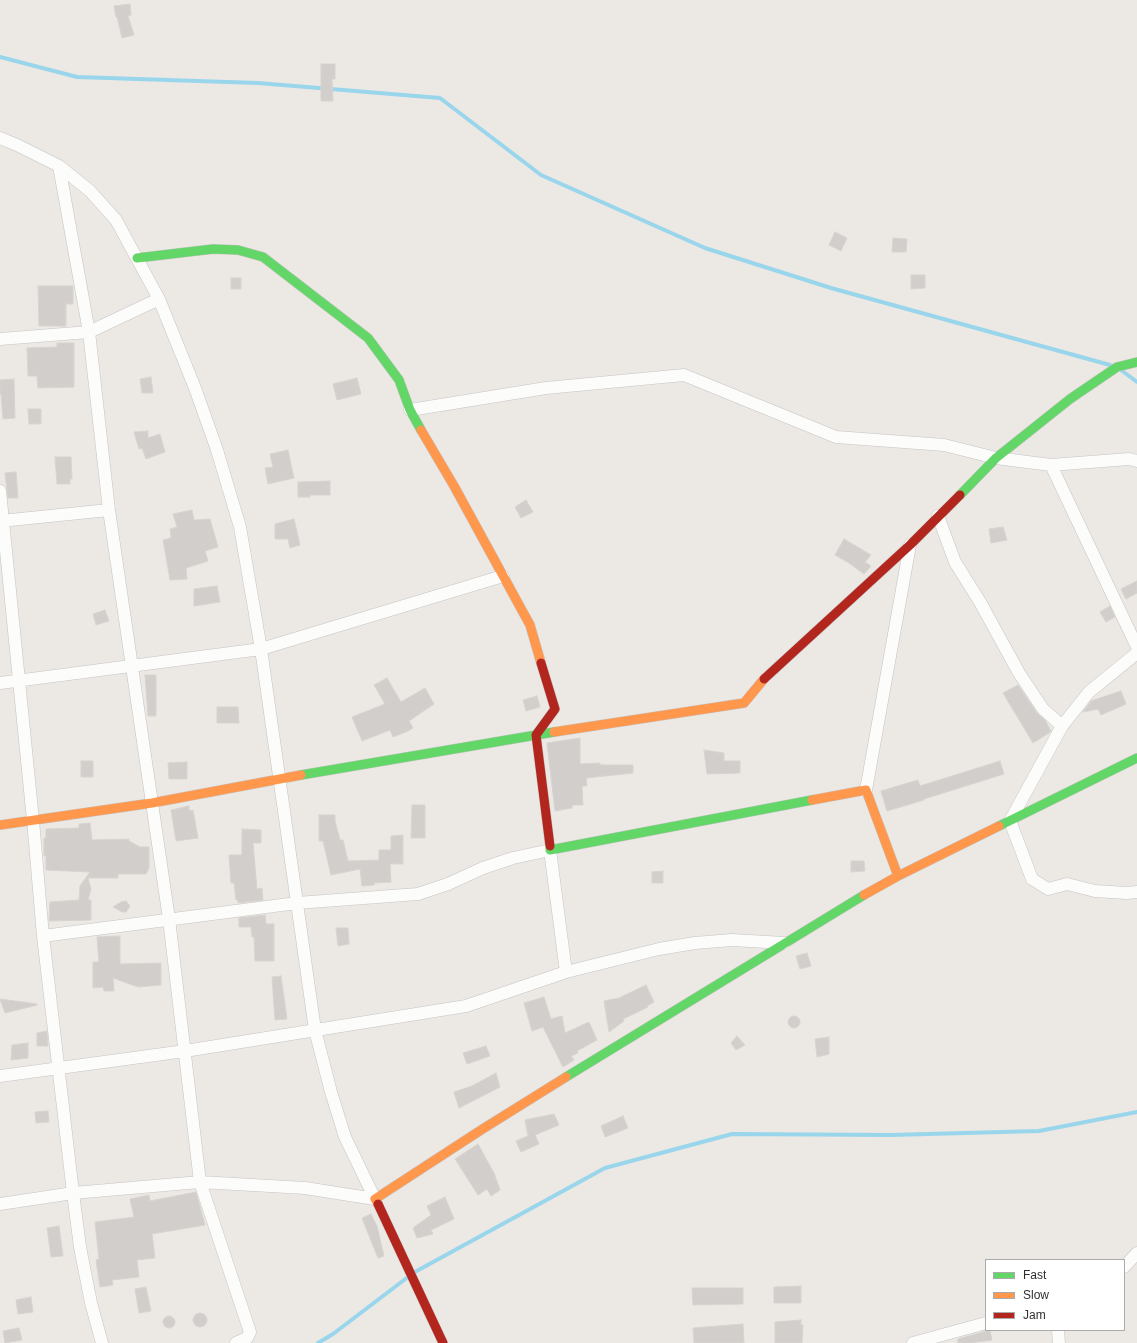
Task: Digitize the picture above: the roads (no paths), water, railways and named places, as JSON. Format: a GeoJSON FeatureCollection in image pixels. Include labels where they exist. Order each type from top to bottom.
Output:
{"type":"FeatureCollection","features":[{"type":"Feature","properties":{"kind":"street"},"geometry":{"type":"LineString","coordinates":[[0,138],[17,144],[59,166],[90,191],[116,220],[159,300],[195,388],[217,450],[240,527],[261,649],[315,1030],[331,1092],[345,1137],[443,1343]]}},
{"type":"Feature","properties":{"kind":"street"},"geometry":{"type":"LineString","coordinates":[[59,166],[89,332],[109,510],[169,919],[200,1182],[250,1332],[247,1338],[236,1343]]}},
{"type":"Feature","properties":{"kind":"street"},"geometry":{"type":"LineString","coordinates":[[137,258],[213,248],[238,250],[263,257],[368,338],[399,380],[410,410],[454,486],[530,625],[554,709],[536,735],[566,972]]}},
{"type":"Feature","properties":{"kind":"street"},"geometry":{"type":"LineString","coordinates":[[0,339],[89,332],[159,300]]}},
{"type":"Feature","properties":{"kind":"street"},"geometry":{"type":"LineString","coordinates":[[0,825],[152,803],[279,779],[536,735],[744,703],[759,684],[910,545],[996,458],[1070,399],[1116,367],[1137,362]]}},
{"type":"Feature","properties":{"kind":"street"},"geometry":{"type":"LineString","coordinates":[[410,410],[546,388],[684,375],[836,437],[944,445],[996,458],[1051,465],[1129,459],[1137,461]]}},
{"type":"Feature","properties":{"kind":"street"},"geometry":{"type":"LineString","coordinates":[[1051,465],[1137,647]]}},
{"type":"Feature","properties":{"kind":"street"},"geometry":{"type":"LineString","coordinates":[[0,491],[1,521],[19,681],[43,936],[60,1069],[73,1193],[80,1247],[91,1303],[102,1343]]}},
{"type":"Feature","properties":{"kind":"street"},"geometry":{"type":"LineString","coordinates":[[1,521],[109,510]]}},
{"type":"Feature","properties":{"kind":"street"},"geometry":{"type":"LineString","coordinates":[[938,516],[955,562],[980,602],[1019,673],[1044,709],[1062,726]]}},
{"type":"Feature","properties":{"kind":"street"},"geometry":{"type":"LineString","coordinates":[[898,876],[866,790],[910,545]]}},
{"type":"Feature","properties":{"kind":"street"},"geometry":{"type":"LineString","coordinates":[[0,684],[261,649],[503,576]]}},
{"type":"Feature","properties":{"kind":"street"},"geometry":{"type":"LineString","coordinates":[[1137,653],[1089,692],[1062,726],[1010,821],[1032,879],[1048,889],[1067,884],[1095,891],[1127,893],[1137,892]]}},
{"type":"Feature","properties":{"kind":"street"},"geometry":{"type":"LineString","coordinates":[[0,1204],[73,1193],[200,1182],[304,1188],[375,1199],[566,1077],[851,902],[898,876],[1137,758]]}},
{"type":"Feature","properties":{"kind":"street"},"geometry":{"type":"LineString","coordinates":[[43,936],[297,903],[418,894],[448,884],[483,868],[513,858],[866,790]]}},
{"type":"Feature","properties":{"kind":"street"},"geometry":{"type":"LineString","coordinates":[[0,1076],[185,1051],[466,1006],[566,972],[695,943],[732,940],[784,943]]}},
{"type":"Feature","properties":{"kind":"street"},"geometry":{"type":"LineString","coordinates":[[1125,1266],[1137,1253]]}},
{"type":"Feature","properties":{"kind":"street"},"geometry":{"type":"LineString","coordinates":[[913,1343],[940,1340],[985,1323]]}},
{"type":"Feature","properties":{"kind":"street"},"geometry":{"type":"LineString","coordinates":[[1058,1331],[1059,1343]]}},
{"type":"Feature","properties":{"kind":"waterway"},"geometry":{"type":"LineString","coordinates":[[0,57],[77,77],[258,83],[440,98],[541,175],[705,248],[831,288],[1110,365]]}},
{"type":"Feature","properties":{"kind":"waterway"},"geometry":{"type":"LineString","coordinates":[[1121,370],[1137,382]]}},
{"type":"Feature","properties":{"kind":"waterway"},"geometry":{"type":"LineString","coordinates":[[413,1273],[605,1168],[732,1134],[891,1135],[1039,1131],[1137,1112]]}},
{"type":"Feature","properties":{"kind":"waterway"},"geometry":{"type":"LineString","coordinates":[[318,1343],[333,1334],[408,1277]]}}]}
